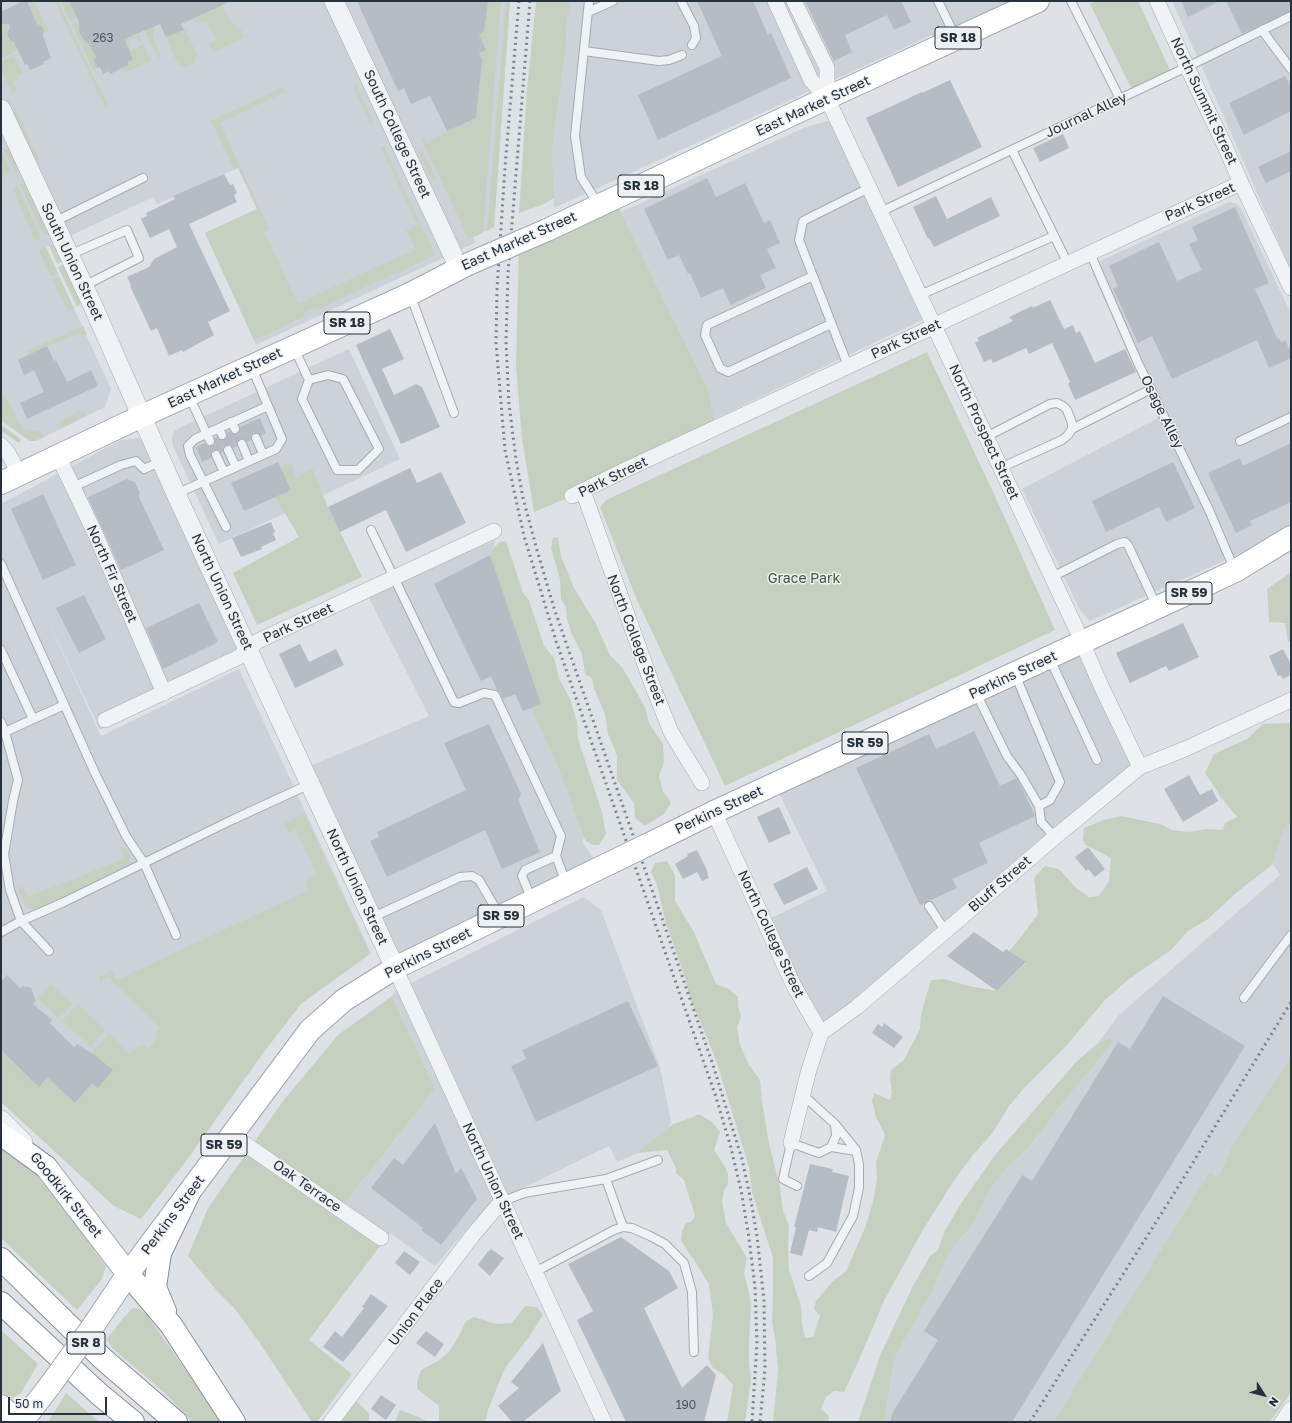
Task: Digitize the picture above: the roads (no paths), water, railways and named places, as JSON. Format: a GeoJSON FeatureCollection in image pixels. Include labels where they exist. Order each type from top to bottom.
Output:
{"type":"FeatureCollection","features":[{"type":"Feature","properties":{"kind":"main road","name":"East Market Street"},"geometry":{"type":"LineString","coordinates":[[10,479],[142,416],[410,294],[462,266],[547,230],[827,98],[1038,1]]}},
{"type":"Feature","properties":{"kind":"main road","name":"SR 59"},"geometry":{"type":"LineString","coordinates":[[1083,643],[1235,571],[1291,537]]}},
{"type":"Feature","properties":{"kind":"main road","name":"Perkins Street"},"geometry":{"type":"LineString","coordinates":[[22,1422],[93,1326],[128,1274],[310,1030],[344,1000],[395,968],[714,812],[1083,643]]}},
{"type":"Feature","properties":{"kind":"main road"},"geometry":{"type":"LineString","coordinates":[[1,1134],[46,1167]]}},
{"type":"Feature","properties":{"kind":"main road","name":"Goodkirk Street"},"geometry":{"type":"LineString","coordinates":[[46,1167],[128,1274],[171,1325]]}},
{"type":"Feature","properties":{"kind":"main road"},"geometry":{"type":"LineString","coordinates":[[189,1193],[160,1253],[155,1287],[171,1325],[234,1422]]}},
{"type":"Feature","properties":{"kind":"main road","name":"SR 8"},"geometry":{"type":"LineString","coordinates":[[1,1259],[102,1358],[176,1422]]}},
{"type":"Feature","properties":{"kind":"main road","name":"SR 8"},"geometry":{"type":"LineString","coordinates":[[1,1303],[99,1394],[133,1422]]}},
{"type":"Feature","properties":{"kind":"main road"},"geometry":{"type":"LineString","coordinates":[[1,1406],[18,1422]]}},
{"type":"Feature","properties":{"kind":"street","name":"South College Street"},"geometry":{"type":"LineString","coordinates":[[334,1],[462,266]]}},
{"type":"Feature","properties":{"kind":"street"},"geometry":{"type":"LineString","coordinates":[[775,1],[811,80],[827,98]]}},
{"type":"Feature","properties":{"kind":"street"},"geometry":{"type":"LineString","coordinates":[[794,1],[827,68],[827,98]]}},
{"type":"Feature","properties":{"kind":"street","name":"North Summit Street"},"geometry":{"type":"LineString","coordinates":[[1158,1],[1241,184],[1291,288]]}},
{"type":"Feature","properties":{"kind":"street","name":"North Prospect Street"},"geometry":{"type":"LineString","coordinates":[[827,98],[1052,576],[1102,688],[1140,767]]}},
{"type":"Feature","properties":{"kind":"street","name":"South Union Street"},"geometry":{"type":"LineString","coordinates":[[1,109],[70,255],[142,416]]}},
{"type":"Feature","properties":{"kind":"street","name":"Park Street"},"geometry":{"type":"LineString","coordinates":[[577,494],[1134,232],[1241,184]]}},
{"type":"Feature","properties":{"kind":"street","name":"North Union Street"},"geometry":{"type":"LineString","coordinates":[[142,416],[176,494],[395,968],[501,1202],[604,1422]]}},
{"type":"Feature","properties":{"kind":"street"},"geometry":{"type":"LineString","coordinates":[[1,446],[8,453],[10,479]]}},
{"type":"Feature","properties":{"kind":"street","name":"North Fir Street"},"geometry":{"type":"LineString","coordinates":[[58,456],[97,538],[164,693]]}},
{"type":"Feature","properties":{"kind":"street","name":"North College Street"},"geometry":{"type":"LineString","coordinates":[[577,494],[671,732],[702,783]]}},
{"type":"Feature","properties":{"kind":"street","name":"Park Street"},"geometry":{"type":"LineString","coordinates":[[105,720],[239,657],[258,641],[494,531]]}},
{"type":"Feature","properties":{"kind":"street","name":"Bluff Street"},"geometry":{"type":"LineString","coordinates":[[821,1033],[857,1007],[1055,837],[1140,767],[1291,700]]}},
{"type":"Feature","properties":{"kind":"street","name":"North College Street"},"geometry":{"type":"LineString","coordinates":[[714,812],[794,986],[821,1033]]}},
{"type":"Feature","properties":{"kind":"street"},"geometry":{"type":"LineString","coordinates":[[791,1143],[821,1033]]}},
{"type":"Feature","properties":{"kind":"street","name":"Goodkirk Street"},"geometry":{"type":"LineString","coordinates":[[1,1120],[46,1167]]}},
{"type":"Feature","properties":{"kind":"street","name":"Oak Terrace"},"geometry":{"type":"LineString","coordinates":[[232,1135],[381,1238]]}},
{"type":"Feature","properties":{"kind":"street","name":"Union Place"},"geometry":{"type":"LineString","coordinates":[[331,1422],[473,1235],[501,1202]]}},
{"type":"Feature","properties":{"kind":"street"},"geometry":{"type":"LineString","coordinates":[[1282,1422],[1291,1409]]}},
{"type":"Feature","properties":{"kind":"lane"},"geometry":{"type":"LineString","coordinates":[[589,1],[575,136],[581,177],[599,205]]}},
{"type":"Feature","properties":{"kind":"lane"},"geometry":{"type":"LineString","coordinates":[[588,12],[613,1]]}},
{"type":"Feature","properties":{"kind":"lane"},"geometry":{"type":"LineString","coordinates":[[681,1],[694,26],[696,38],[692,45]]}},
{"type":"Feature","properties":{"kind":"lane"},"geometry":{"type":"LineString","coordinates":[[938,1],[956,39]]}},
{"type":"Feature","properties":{"kind":"lane"},"geometry":{"type":"LineString","coordinates":[[1071,1],[1120,99]]}},
{"type":"Feature","properties":{"kind":"lane","name":"Journal Alley"},"geometry":{"type":"LineString","coordinates":[[880,212],[1120,99],[1291,16]]}},
{"type":"Feature","properties":{"kind":"lane"},"geometry":{"type":"LineString","coordinates":[[1262,30],[1291,69]]}},
{"type":"Feature","properties":{"kind":"lane"},"geometry":{"type":"LineString","coordinates":[[584,51],[658,60],[669,60],[682,55]]}},
{"type":"Feature","properties":{"kind":"lane"},"geometry":{"type":"LineString","coordinates":[[1012,150],[1068,264]]}},
{"type":"Feature","properties":{"kind":"lane"},"geometry":{"type":"LineString","coordinates":[[54,222],[143,178]]}},
{"type":"Feature","properties":{"kind":"lane"},"geometry":{"type":"LineString","coordinates":[[848,366],[799,240],[803,221],[869,188]]}},
{"type":"Feature","properties":{"kind":"lane"},"geometry":{"type":"LineString","coordinates":[[70,255],[127,230],[139,258],[84,286]]}},
{"type":"Feature","properties":{"kind":"lane"},"geometry":{"type":"LineString","coordinates":[[920,295],[1054,236]]}},
{"type":"Feature","properties":{"kind":"lane","name":"Osage Alley"},"geometry":{"type":"LineString","coordinates":[[1090,253],[1151,389],[1209,510],[1235,571]]}},
{"type":"Feature","properties":{"kind":"lane"},"geometry":{"type":"LineString","coordinates":[[813,276],[707,325],[705,335],[720,368],[728,372],[831,324]]}},
{"type":"Feature","properties":{"kind":"lane"},"geometry":{"type":"LineString","coordinates":[[410,294],[454,413]]}},
{"type":"Feature","properties":{"kind":"lane"},"geometry":{"type":"LineString","coordinates":[[293,347],[309,380],[302,399],[337,470],[358,470],[379,449],[343,379],[328,376],[309,380]]}},
{"type":"Feature","properties":{"kind":"lane"},"geometry":{"type":"LineString","coordinates":[[176,494],[276,449],[282,439],[252,367]]}},
{"type":"Feature","properties":{"kind":"lane"},"geometry":{"type":"LineString","coordinates":[[1000,468],[1062,440],[1072,429],[1151,389]]}},
{"type":"Feature","properties":{"kind":"lane"},"geometry":{"type":"LineString","coordinates":[[188,395],[208,437]]}},
{"type":"Feature","properties":{"kind":"lane"},"geometry":{"type":"LineString","coordinates":[[986,437],[1050,404],[1057,403],[1067,410],[1072,423],[1072,429]]}},
{"type":"Feature","properties":{"kind":"lane"},"geometry":{"type":"LineString","coordinates":[[226,527],[190,455],[188,446],[194,438],[208,437],[247,419],[268,406]]}},
{"type":"Feature","properties":{"kind":"lane"},"geometry":{"type":"LineString","coordinates":[[1240,441],[1291,417]]}},
{"type":"Feature","properties":{"kind":"lane"},"geometry":{"type":"LineString","coordinates":[[256,438],[263,454]]}},
{"type":"Feature","properties":{"kind":"lane"},"geometry":{"type":"LineString","coordinates":[[242,444],[250,460]]}},
{"type":"Feature","properties":{"kind":"lane"},"geometry":{"type":"LineString","coordinates":[[228,450],[236,467]]}},
{"type":"Feature","properties":{"kind":"lane"},"geometry":{"type":"LineString","coordinates":[[216,455],[224,472]]}},
{"type":"Feature","properties":{"kind":"lane"},"geometry":{"type":"LineString","coordinates":[[73,487],[121,465],[136,461],[144,469],[162,461]]}},
{"type":"Feature","properties":{"kind":"lane"},"geometry":{"type":"LineString","coordinates":[[372,530],[454,702],[459,703],[484,693],[495,695],[561,836],[556,856],[566,884]]}},
{"type":"Feature","properties":{"kind":"lane"},"geometry":{"type":"LineString","coordinates":[[1052,576],[1117,544],[1125,542],[1157,608]]}},
{"type":"Feature","properties":{"kind":"lane"},"geometry":{"type":"LineString","coordinates":[[1,564],[94,773],[126,836],[144,863],[176,935]]}},
{"type":"Feature","properties":{"kind":"lane"},"geometry":{"type":"LineString","coordinates":[[1,650],[33,719]]}},
{"type":"Feature","properties":{"kind":"lane"},"geometry":{"type":"LineString","coordinates":[[1050,658],[1097,760]]}},
{"type":"Feature","properties":{"kind":"lane"},"geometry":{"type":"LineString","coordinates":[[1015,674],[1060,782],[1050,800],[1039,806]]}},
{"type":"Feature","properties":{"kind":"lane"},"geometry":{"type":"LineString","coordinates":[[975,692],[1007,756],[1021,775],[1039,806],[1042,822],[1055,837]]}},
{"type":"Feature","properties":{"kind":"lane"},"geometry":{"type":"LineString","coordinates":[[5,732],[64,705]]}},
{"type":"Feature","properties":{"kind":"lane"},"geometry":{"type":"LineString","coordinates":[[1,722],[18,780],[4,854],[10,890],[21,921],[49,951]]}},
{"type":"Feature","properties":{"kind":"lane"},"geometry":{"type":"LineString","coordinates":[[1,932],[21,921],[62,903],[310,784]]}},
{"type":"Feature","properties":{"kind":"lane"},"geometry":{"type":"LineString","coordinates":[[533,901],[522,876],[525,870],[556,856]]}},
{"type":"Feature","properties":{"kind":"lane"},"geometry":{"type":"LineString","coordinates":[[371,918],[460,877],[472,876],[479,880],[500,916]]}},
{"type":"Feature","properties":{"kind":"lane"},"geometry":{"type":"LineString","coordinates":[[929,906],[946,932]]}},
{"type":"Feature","properties":{"kind":"lane"},"geometry":{"type":"LineString","coordinates":[[1244,998],[1291,935]]}},
{"type":"Feature","properties":{"kind":"lane"},"geometry":{"type":"LineString","coordinates":[[803,1095],[835,1124],[856,1151],[860,1164],[859,1188],[853,1216],[826,1263],[809,1276]]}},
{"type":"Feature","properties":{"kind":"lane"},"geometry":{"type":"LineString","coordinates":[[831,1147],[836,1136],[835,1124]]}},
{"type":"Feature","properties":{"kind":"lane"},"geometry":{"type":"LineString","coordinates":[[797,1186],[783,1180],[791,1143],[819,1153],[831,1147],[856,1151]]}},
{"type":"Feature","properties":{"kind":"lane"},"geometry":{"type":"LineString","coordinates":[[501,1202],[524,1193],[606,1179],[658,1160]]}},
{"type":"Feature","properties":{"kind":"lane"},"geometry":{"type":"LineString","coordinates":[[606,1179],[623,1227]]}},
{"type":"Feature","properties":{"kind":"lane"},"geometry":{"type":"LineString","coordinates":[[535,1272],[614,1230],[623,1227],[632,1228],[650,1236],[665,1244],[684,1263],[692,1292],[694,1352]]}},
{"type":"Feature","properties":{"kind":"railway"},"geometry":{"type":"LineString","coordinates":[[519,1],[505,167],[497,289],[496,343],[505,450],[524,536],[556,641],[716,1097],[730,1144],[741,1190],[755,1287],[757,1343],[752,1422]]}},
{"type":"Feature","properties":{"kind":"railway"},"geometry":{"type":"LineString","coordinates":[[530,1],[508,273],[506,342],[509,404],[516,459],[523,498],[554,608],[713,1065],[742,1159],[757,1236],[764,1301],[765,1369],[760,1422]]}},
{"type":"Feature","properties":{"kind":"railway"},"geometry":{"type":"LineString","coordinates":[[1030,1422],[1175,1192],[1291,1002]]}},
{"type":"Feature","properties":{"kind":"park label","name":"Grace Park"},"geometry":{"type":"Point","coordinates":[804,579]}}]}
